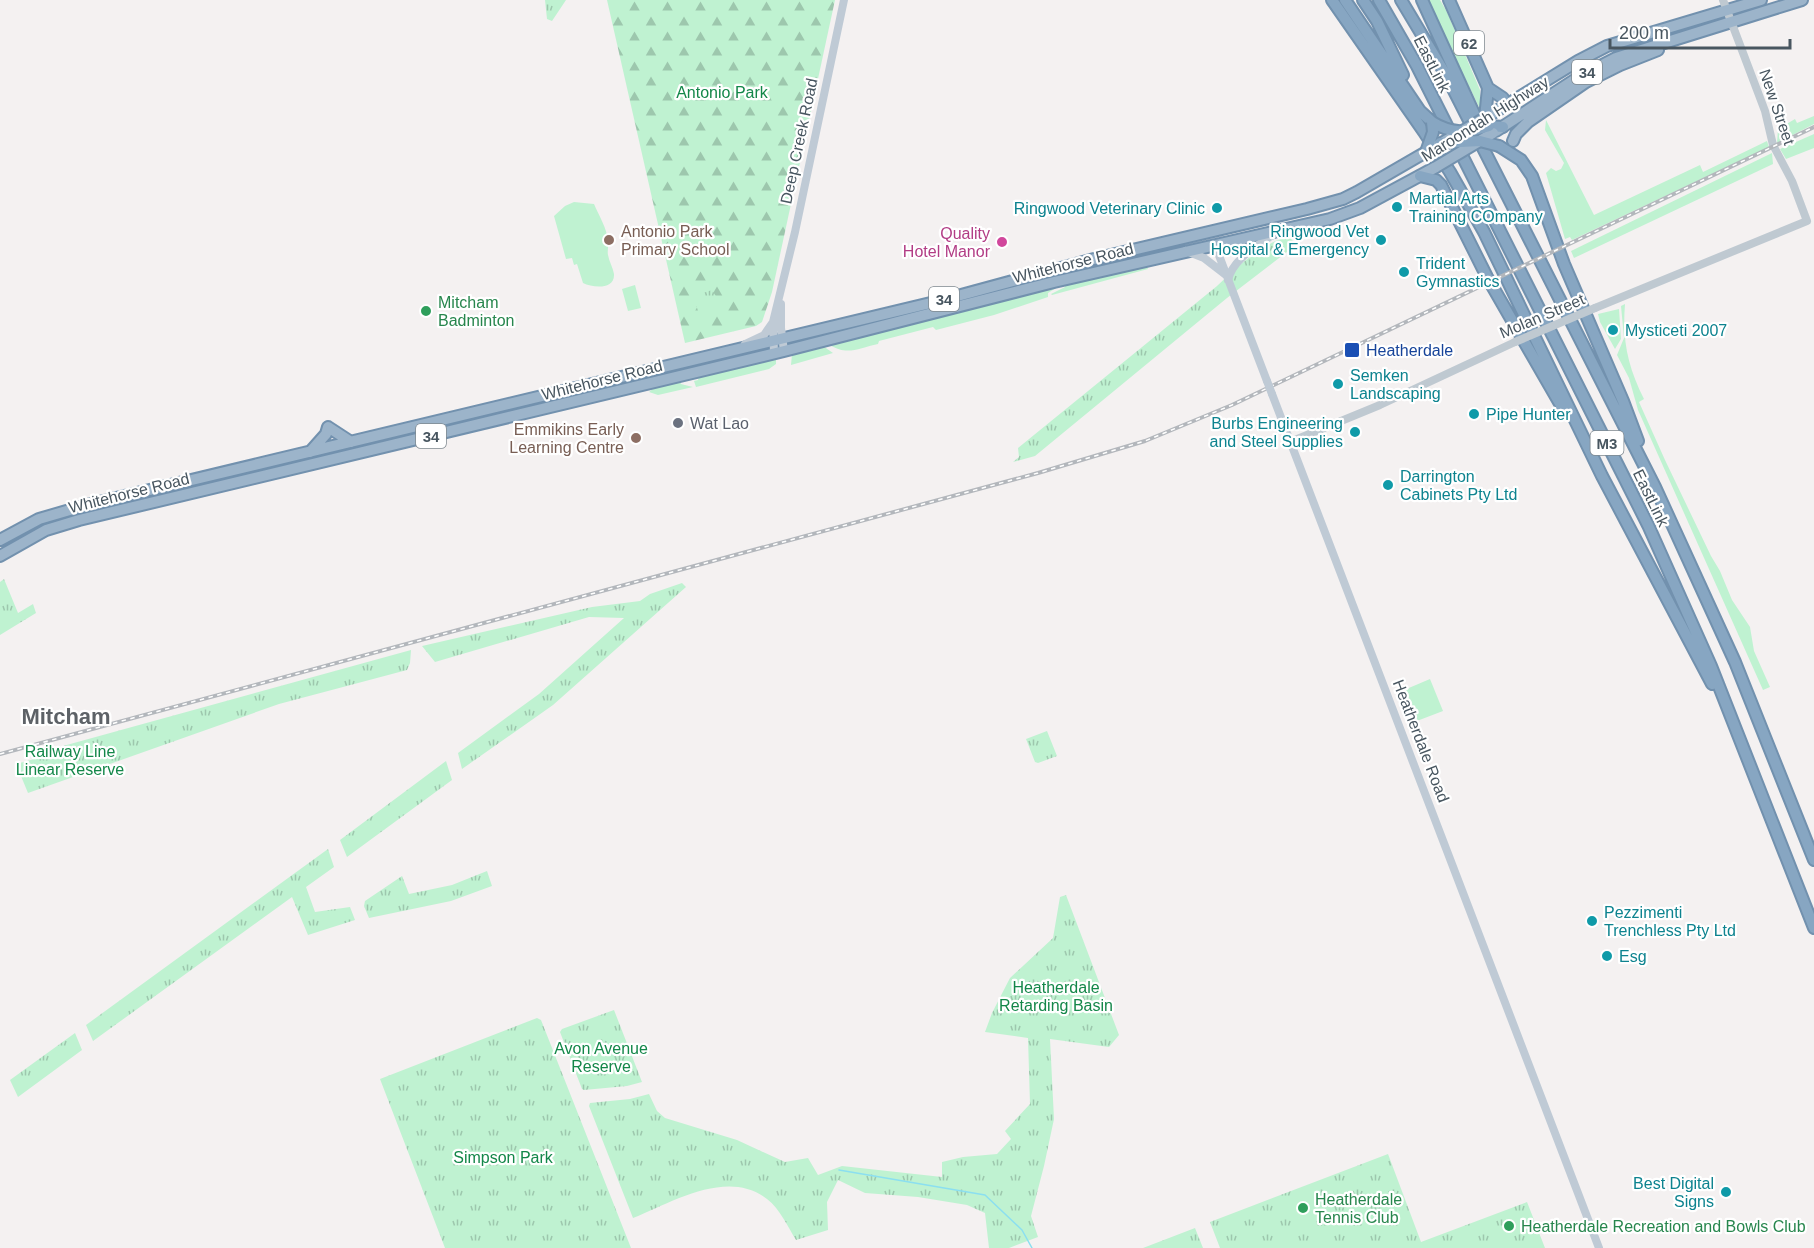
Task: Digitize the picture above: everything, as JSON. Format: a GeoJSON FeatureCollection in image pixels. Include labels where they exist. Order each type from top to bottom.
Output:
{"type":"FeatureCollection","features":[{"type":"Feature","properties":{"kind":"highway"},"geometry":{"type":"LineString","coordinates":[[1332,0],[1450,172],[1514,292],[1602,476]]}},
{"type":"Feature","properties":{"kind":"highway"},"geometry":{"type":"LineString","coordinates":[[1346,0],[1411,94]]}},
{"type":"Feature","properties":{"kind":"highway"},"geometry":{"type":"LineString","coordinates":[[1363,0],[1390,48],[1420,111],[1447,131],[1459,132],[1487,127]]}},
{"type":"Feature","properties":{"kind":"highway","name":"EastLink"},"geometry":{"type":"LineString","coordinates":[[1379,0],[1417,66],[1629,487],[1692,623],[1814,928]]}},
{"type":"Feature","properties":{"kind":"highway","name":"EastLink"},"geometry":{"type":"LineString","coordinates":[[1401,0],[1446,75],[1655,487],[1735,662],[1814,860]]}},
{"type":"Feature","properties":{"kind":"highway"},"geometry":{"type":"LineString","coordinates":[[1422,0],[1576,333]]}},
{"type":"Feature","properties":{"kind":"highway","name":"62"},"geometry":{"type":"LineString","coordinates":[[1449,0],[1488,88],[1487,127]]}},
{"type":"Feature","properties":{"kind":"highway","name":"Maroondah Highway"},"geometry":{"type":"LineString","coordinates":[[1215,245],[1343,215],[1388,194],[1473,144],[1516,99],[1607,46],[1761,0]]}},
{"type":"Feature","properties":{"kind":"highway"},"geometry":{"type":"LineString","coordinates":[[1728,10],[1734,15],[1740,14],[1787,0]]}},
{"type":"Feature","properties":{"kind":"highway","name":"Maroondah Highway"},"geometry":{"type":"LineString","coordinates":[[1487,127],[1503,127],[1591,70],[1616,58],[1682,37],[1728,10],[1802,0]]}},
{"type":"Feature","properties":{"kind":"highway"},"geometry":{"type":"LineString","coordinates":[[1514,154],[1513,141],[1516,134],[1528,122],[1586,82],[1620,65],[1663,48],[1682,37]]}},
{"type":"Feature","properties":{"kind":"highway"},"geometry":{"type":"LineString","coordinates":[[1488,88],[1503,98],[1516,99]]}},
{"type":"Feature","properties":{"kind":"highway"},"geometry":{"type":"LineString","coordinates":[[1426,152],[1433,132],[1432,122]]}},
{"type":"Feature","properties":{"kind":"highway","name":"Maroondah Highway"},"geometry":{"type":"LineString","coordinates":[[1209,232],[1343,199],[1459,132]]}},
{"type":"Feature","properties":{"kind":"highway"},"geometry":{"type":"LineString","coordinates":[[1440,143],[1499,146],[1521,160],[1532,176],[1564,264],[1623,401],[1655,487]]}},
{"type":"Feature","properties":{"kind":"highway"},"geometry":{"type":"LineString","coordinates":[[1420,176],[1436,180],[1441,185],[1487,277],[1602,476],[1736,729]]}},
{"type":"Feature","properties":{"kind":"highway"},"geometry":{"type":"LineString","coordinates":[[1209,232],[1215,245]]}},
{"type":"Feature","properties":{"kind":"highway","name":"Whitehorse Road"},"geometry":{"type":"LineString","coordinates":[[0,540],[29,524],[63,511],[939,301],[1019,278],[1209,232]]}},
{"type":"Feature","properties":{"kind":"highway"},"geometry":{"type":"LineString","coordinates":[[1167,242],[1171,260]]}},
{"type":"Feature","properties":{"kind":"highway","name":"Whitehorse Road"},"geometry":{"type":"LineString","coordinates":[[0,556],[37,535],[79,520],[779,352],[1054,282],[1171,260],[1186,251],[1215,245]]}},
{"type":"Feature","properties":{"kind":"highway"},"geometry":{"type":"LineString","coordinates":[[309,452],[326,434],[328,427],[351,442]]}},
{"type":"Feature","properties":{"kind":"main road","name":"Deep Creek Road"},"geometry":{"type":"LineString","coordinates":[[778,339],[773,321],[783,288],[844,0]]}},
{"type":"Feature","properties":{"kind":"main road"},"geometry":{"type":"LineString","coordinates":[[1186,251],[1203,258],[1227,278],[1230,269],[1237,261],[1277,231]]}},
{"type":"Feature","properties":{"kind":"main road","name":"Heatherdale Road"},"geometry":{"type":"LineString","coordinates":[[1215,245],[1599,1248]]}},
{"type":"Feature","properties":{"kind":"main road","name":"Deep Creek Road"},"geometry":{"type":"LineString","coordinates":[[779,352],[778,339],[783,288]]}},
{"type":"Feature","properties":{"kind":"main road"},"geometry":{"type":"LineString","coordinates":[[737,349],[764,335],[773,321]]}},
{"type":"Feature","properties":{"kind":"street","name":"New Street"},"geometry":{"type":"LineString","coordinates":[[1728,10],[1766,111],[1773,145],[1792,181],[1808,221]]}},
{"type":"Feature","properties":{"kind":"street","name":"Molan Street"},"geometry":{"type":"LineString","coordinates":[[1290,442],[1380,405],[1515,342],[1808,221]]}},
{"type":"Feature","properties":{"kind":"green space"},"geometry":{"type":"Polygon","coordinates":[[[545,0],[566,0],[552,21],[547,19],[545,0]]]}},
{"type":"Feature","properties":{"kind":"green space","name":"Antonio Park"},"geometry":{"type":"Polygon","coordinates":[[[607,0],[835,0],[772,292],[762,322],[756,326],[685,343],[607,0]]]}},
{"type":"Feature","properties":{"kind":"green space"},"geometry":{"type":"Polygon","coordinates":[[[1427,0],[1440,0],[1447,12],[1480,90],[1480,109],[1427,0]]]}},
{"type":"Feature","properties":{"kind":"green space"},"geometry":{"type":"Polygon","coordinates":[[[1814,116],[1814,124],[1777,143],[1778,129],[1795,119],[1797,123],[1814,116]]]}},
{"type":"Feature","properties":{"kind":"green space"},"geometry":{"type":"Polygon","coordinates":[[[1546,120],[1594,215],[1700,165],[1703,172],[1767,141],[1769,147],[1572,240],[1570,237],[1565,239],[1546,173],[1551,168],[1556,171],[1561,169],[1564,163],[1545,130],[1546,120]]]}},
{"type":"Feature","properties":{"kind":"green space"},"geometry":{"type":"Polygon","coordinates":[[[1814,134],[1814,148],[1786,159],[1780,149],[1814,134]]]}},
{"type":"Feature","properties":{"kind":"green space"},"geometry":{"type":"Polygon","coordinates":[[[1772,153],[1773,164],[1574,258],[1571,251],[1772,153]]]}},
{"type":"Feature","properties":{"kind":"green space"},"geometry":{"type":"Polygon","coordinates":[[[574,202],[594,204],[604,227],[608,255],[614,274],[611,283],[607,285],[597,287],[583,283],[577,264],[574,265],[572,258],[566,259],[554,216],[565,206],[574,202]]]}},
{"type":"Feature","properties":{"kind":"green space"},"geometry":{"type":"Polygon","coordinates":[[[1289,236],[1296,245],[1227,298],[1035,456],[1013,462],[1019,457],[1018,448],[1259,250],[1289,236]]]}},
{"type":"Feature","properties":{"kind":"green space"},"geometry":{"type":"Polygon","coordinates":[[[1147,267],[1148,269],[1051,294],[1065,287],[1065,284],[1147,267]]]}},
{"type":"Feature","properties":{"kind":"green space"},"geometry":{"type":"Polygon","coordinates":[[[635,285],[641,308],[628,311],[622,289],[635,285]]]}},
{"type":"Feature","properties":{"kind":"green space"},"geometry":{"type":"Polygon","coordinates":[[[1056,288],[1048,293],[1048,297],[994,315],[936,330],[933,327],[848,351],[830,345],[1056,288]]]}},
{"type":"Feature","properties":{"kind":"green space"},"geometry":{"type":"Polygon","coordinates":[[[712,290],[717,298],[713,308],[707,312],[698,311],[695,301],[697,295],[712,290]]]}},
{"type":"Feature","properties":{"kind":"green space"},"geometry":{"type":"Polygon","coordinates":[[[1625,304],[1624,330],[1627,353],[1644,399],[1639,402],[1732,600],[1750,627],[1754,651],[1770,687],[1763,690],[1638,410],[1629,378],[1617,355],[1624,338],[1621,306],[1625,304]]]}},
{"type":"Feature","properties":{"kind":"green space"},"geometry":{"type":"Polygon","coordinates":[[[1619,309],[1621,339],[1615,349],[1598,314],[1619,309]]]}},
{"type":"Feature","properties":{"kind":"green space"},"geometry":{"type":"Polygon","coordinates":[[[823,346],[833,353],[791,365],[792,354],[823,346]]]}},
{"type":"Feature","properties":{"kind":"green space"},"geometry":{"type":"Polygon","coordinates":[[[776,358],[776,364],[769,369],[696,387],[694,381],[698,380],[699,376],[776,358]]]}},
{"type":"Feature","properties":{"kind":"green space"},"geometry":{"type":"Polygon","coordinates":[[[680,380],[681,384],[693,387],[658,395],[649,392],[655,387],[680,380]]]}},
{"type":"Feature","properties":{"kind":"green space"},"geometry":{"type":"Polygon","coordinates":[[[4,579],[18,613],[33,604],[36,613],[0,635],[0,582],[4,579]]]}},
{"type":"Feature","properties":{"kind":"green space"},"geometry":{"type":"Polygon","coordinates":[[[682,583],[686,587],[553,705],[462,769],[458,753],[539,694],[624,618],[589,617],[435,662],[422,646],[592,607],[640,601],[650,594],[682,583]]]}},
{"type":"Feature","properties":{"kind":"green space","name":"Railway Line Linear Reserve"},"geometry":{"type":"Polygon","coordinates":[[[411,650],[407,670],[279,704],[28,793],[16,764],[49,755],[63,746],[411,650]]]}},
{"type":"Feature","properties":{"kind":"green space"},"geometry":{"type":"Polygon","coordinates":[[[1430,679],[1443,711],[1409,724],[1397,693],[1430,679]]]}},
{"type":"Feature","properties":{"kind":"green space"},"geometry":{"type":"Polygon","coordinates":[[[1047,731],[1057,756],[1035,762],[1026,739],[1047,731]]]}},
{"type":"Feature","properties":{"kind":"green space"},"geometry":{"type":"Polygon","coordinates":[[[446,761],[452,780],[347,857],[340,840],[446,761]]]}},
{"type":"Feature","properties":{"kind":"green space"},"geometry":{"type":"Polygon","coordinates":[[[328,849],[334,867],[306,887],[315,912],[350,907],[355,920],[308,935],[292,897],[93,1041],[86,1025],[328,849]]]}},
{"type":"Feature","properties":{"kind":"green space"},"geometry":{"type":"Polygon","coordinates":[[[487,871],[492,886],[451,901],[369,918],[364,906],[365,901],[402,876],[409,894],[452,885],[487,871]]]}},
{"type":"Feature","properties":{"kind":"green space","name":"Heatherdale Retarding Basin"},"geometry":{"type":"Polygon","coordinates":[[[1066,895],[1119,1035],[1109,1047],[1050,1039],[1054,1119],[1031,1216],[1038,1237],[1009,1248],[989,1248],[985,1213],[967,1205],[918,1197],[865,1193],[838,1180],[827,1202],[828,1230],[796,1240],[772,1203],[752,1190],[735,1187],[718,1187],[700,1191],[633,1218],[589,1106],[590,1103],[630,1099],[649,1094],[657,1111],[665,1118],[737,1140],[785,1162],[808,1158],[818,1175],[842,1166],[942,1177],[942,1162],[963,1157],[997,1154],[1011,1139],[1005,1131],[1030,1104],[1028,1038],[985,1032],[1010,978],[1053,938],[1060,897],[1066,895]]]}},
{"type":"Feature","properties":{"kind":"green space","name":"Avon Avenue Reserve"},"geometry":{"type":"Polygon","coordinates":[[[614,1010],[642,1082],[627,1086],[584,1090],[560,1032],[562,1029],[614,1010]]]}},
{"type":"Feature","properties":{"kind":"green space","name":"Simpson Park"},"geometry":{"type":"Polygon","coordinates":[[[537,1018],[541,1020],[631,1248],[445,1248],[380,1079],[537,1018]]]}},
{"type":"Feature","properties":{"kind":"green space"},"geometry":{"type":"Polygon","coordinates":[[[75,1033],[82,1050],[18,1097],[10,1080],[75,1033]]]}},
{"type":"Feature","properties":{"kind":"green space"},"geometry":{"type":"Polygon","coordinates":[[[1388,1154],[1421,1242],[1527,1202],[1545,1248],[1220,1248],[1210,1222],[1388,1154]]]}},
{"type":"Feature","properties":{"kind":"green space"},"geometry":{"type":"Polygon","coordinates":[[[1195,1228],[1203,1248],[1143,1248],[1195,1228]]]}},
{"type":"Feature","properties":{"kind":"waterway"},"geometry":{"type":"LineString","coordinates":[[839,1170],[985,1195],[1022,1230],[1032,1248]]}},
{"type":"Feature","properties":{"kind":"railway"},"geometry":{"type":"LineString","coordinates":[[0,754],[1038,473],[1145,441],[1232,405],[1814,127]]}},
{"type":"Feature","properties":{"kind":"place","name":"Martial Arts Training COmpany"},"geometry":{"type":"Point","coordinates":[1397,207]}},
{"type":"Feature","properties":{"kind":"place","name":"Ringwood Veterinary Clinic"},"geometry":{"type":"Point","coordinates":[1217,208]}},
{"type":"Feature","properties":{"kind":"place","name":"Antonio Park Primary School"},"geometry":{"type":"Point","coordinates":[609,240]}},
{"type":"Feature","properties":{"kind":"place","name":"Ringwood Vet Hospital & Emergency"},"geometry":{"type":"Point","coordinates":[1381,240]}},
{"type":"Feature","properties":{"kind":"place","name":"Quality Hotel Manor"},"geometry":{"type":"Point","coordinates":[1002,242]}},
{"type":"Feature","properties":{"kind":"place","name":"Trident Gymnastics"},"geometry":{"type":"Point","coordinates":[1404,272]}},
{"type":"Feature","properties":{"kind":"place","name":"Mitcham Badminton"},"geometry":{"type":"Point","coordinates":[426,311]}},
{"type":"Feature","properties":{"kind":"place","name":"Mysticeti 2007"},"geometry":{"type":"Point","coordinates":[1613,330]}},
{"type":"Feature","properties":{"kind":"place","name":"Heatherdale"},"geometry":{"type":"Point","coordinates":[1352,350]}},
{"type":"Feature","properties":{"kind":"place","name":"Semken Landscaping"},"geometry":{"type":"Point","coordinates":[1338,384]}},
{"type":"Feature","properties":{"kind":"place","name":"Pipe Hunter"},"geometry":{"type":"Point","coordinates":[1474,414]}},
{"type":"Feature","properties":{"kind":"place","name":"Wat Lao"},"geometry":{"type":"Point","coordinates":[678,423]}},
{"type":"Feature","properties":{"kind":"place","name":"Burbs Engineering and Steel Supplies"},"geometry":{"type":"Point","coordinates":[1355,432]}},
{"type":"Feature","properties":{"kind":"place","name":"Emmikins Early Learning Centre"},"geometry":{"type":"Point","coordinates":[636,438]}},
{"type":"Feature","properties":{"kind":"place","name":"Darrington Cabinets Pty Ltd"},"geometry":{"type":"Point","coordinates":[1388,485]}},
{"type":"Feature","properties":{"kind":"place","name":"Pezzimenti Trenchless Pty Ltd"},"geometry":{"type":"Point","coordinates":[1592,921]}},
{"type":"Feature","properties":{"kind":"place","name":"Esg"},"geometry":{"type":"Point","coordinates":[1607,956]}},
{"type":"Feature","properties":{"kind":"place","name":"Best Digital Signs"},"geometry":{"type":"Point","coordinates":[1726,1192]}},
{"type":"Feature","properties":{"kind":"place","name":"Heatherdale Tennis Club"},"geometry":{"type":"Point","coordinates":[1303,1208]}},
{"type":"Feature","properties":{"kind":"place","name":"Heatherdale Recreation and Bowls Club"},"geometry":{"type":"Point","coordinates":[1509,1226]}},
{"type":"Feature","properties":{"kind":"district","name":"Mitcham"},"geometry":{"type":"Point","coordinates":[66,716]}}]}
